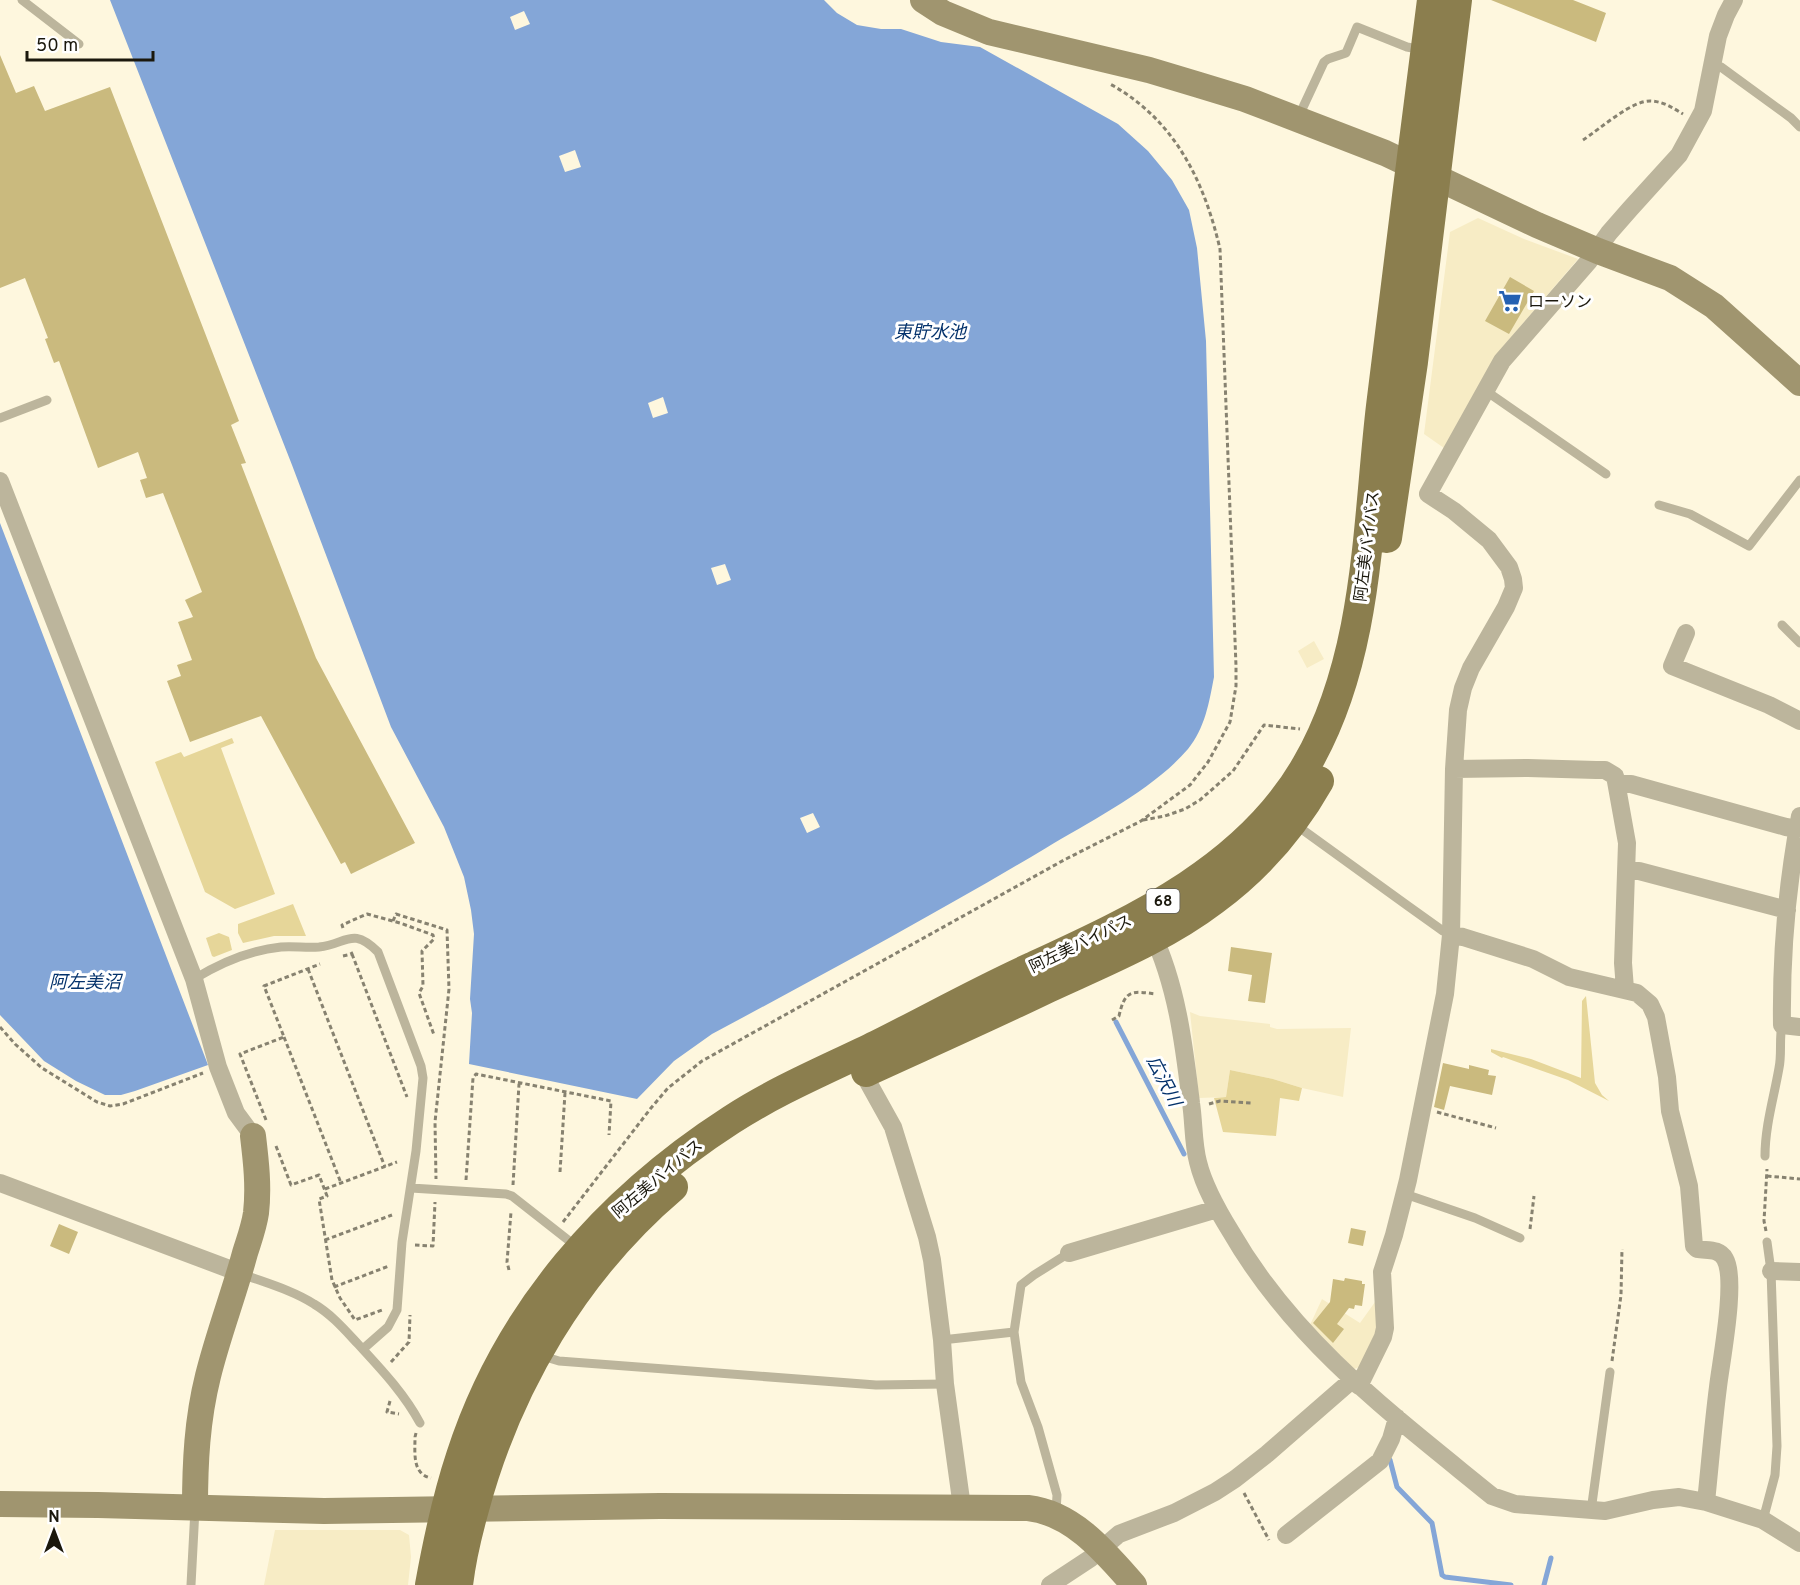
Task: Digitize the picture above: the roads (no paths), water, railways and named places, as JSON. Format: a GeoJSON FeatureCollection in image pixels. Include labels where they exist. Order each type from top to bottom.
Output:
{"type":"FeatureCollection","features":[{"type":"Feature","properties":{"kind":"main road","name":"阿左美バイパス"},"geometry":{"type":"LineString","coordinates":[[458,1585],[462,1557],[461,1454],[501,1363],[525,1320],[550,1284],[568,1240],[603,1223],[677,1158],[735,1117],[972,994],[1094,938],[1148,925],[1178,924],[1214,900],[1264,855],[1311,796],[1339,746],[1358,699],[1370,650],[1404,431],[1423,170],[1426,50],[1432,0]]}},
{"type":"Feature","properties":{"kind":"main road","name":"阿左美バイパス"},"geometry":{"type":"LineString","coordinates":[[430,1585],[460,1508],[488,1460],[514,1397],[549,1332],[611,1248],[671,1188],[715,1154],[806,1101],[1092,968],[1148,925],[1201,877],[1255,833],[1291,789],[1307,765],[1326,728],[1343,680],[1353,639],[1361,594],[1381,409],[1423,170],[1457,0]]}},
{"type":"Feature","properties":{"kind":"street"},"geometry":{"type":"LineString","coordinates":[[923,0],[944,13],[989,32],[1149,70],[1245,99],[1386,153],[1537,225],[1670,278],[1714,306],[1800,383]]}},
{"type":"Feature","properties":{"kind":"street"},"geometry":{"type":"LineString","coordinates":[[1050,1585],[1091,1558],[1119,1534],[1174,1513],[1235,1479],[1355,1383],[1383,1337],[1385,1318],[1382,1272],[1405,1194],[1442,1010],[1451,934],[1454,769],[1458,710],[1471,668],[1506,607],[1514,588],[1509,567],[1489,540],[1454,511],[1428,494],[1503,361],[1598,251],[1609,233],[1679,155],[1703,111],[1721,25],[1734,0]]}},
{"type":"Feature","properties":{"kind":"street"},"geometry":{"type":"LineString","coordinates":[[0,481],[194,979],[218,1067],[236,1113],[264,1132],[257,1167],[255,1215],[240,1273],[208,1374],[202,1402],[195,1459],[195,1508]]}},
{"type":"Feature","properties":{"kind":"street"},"geometry":{"type":"LineString","coordinates":[[1686,633],[1672,666],[1769,705],[1800,721]]}},
{"type":"Feature","properties":{"kind":"street"},"geometry":{"type":"LineString","coordinates":[[1454,769],[1605,770],[1614,776],[1626,835],[1627,871],[1623,963],[1625,989]]}},
{"type":"Feature","properties":{"kind":"street"},"geometry":{"type":"LineString","coordinates":[[1617,784],[1631,784],[1786,828],[1799,823],[1787,910],[1793,928],[1782,993],[1791,1026]]}},
{"type":"Feature","properties":{"kind":"street"},"geometry":{"type":"LineString","coordinates":[[1627,871],[1639,871],[1787,910]]}},
{"type":"Feature","properties":{"kind":"street"},"geometry":{"type":"LineString","coordinates":[[1148,925],[1164,962],[1173,995],[1182,1041],[1198,1163],[1217,1209],[1264,1284],[1287,1313],[1355,1383],[1492,1496],[1515,1504],[1591,1511],[1613,1510],[1653,1500],[1678,1497],[1706,1502],[1763,1520],[1800,1542]]}},
{"type":"Feature","properties":{"kind":"street"},"geometry":{"type":"LineString","coordinates":[[1451,934],[1533,959],[1569,977],[1637,993],[1654,1011],[1670,1111],[1689,1186],[1694,1246],[1696,1249],[1720,1253],[1727,1263],[1730,1280],[1706,1502]]}},
{"type":"Feature","properties":{"kind":"street"},"geometry":{"type":"LineString","coordinates":[[863,1073],[893,1127],[932,1260],[945,1384],[962,1507]]}},
{"type":"Feature","properties":{"kind":"street"},"geometry":{"type":"LineString","coordinates":[[0,1183],[240,1273]]}},
{"type":"Feature","properties":{"kind":"street"},"geometry":{"type":"LineString","coordinates":[[1069,1254],[1217,1209]]}},
{"type":"Feature","properties":{"kind":"street"},"geometry":{"type":"LineString","coordinates":[[1771,1271],[1800,1272]]}},
{"type":"Feature","properties":{"kind":"street"},"geometry":{"type":"LineString","coordinates":[[1278,1538],[1380,1461],[1391,1439],[1397,1418]]}},
{"type":"Feature","properties":{"kind":"street"},"geometry":{"type":"LineString","coordinates":[[0,1504],[324,1511],[660,1506],[1028,1508],[1056,1514],[1071,1524],[1101,1549],[1134,1585]]}},
{"type":"Feature","properties":{"kind":"lane"},"geometry":{"type":"LineString","coordinates":[[22,0],[79,44]]}},
{"type":"Feature","properties":{"kind":"lane"},"geometry":{"type":"LineString","coordinates":[[1297,120],[1324,62],[1346,53],[1357,27],[1407,46],[1426,50]]}},
{"type":"Feature","properties":{"kind":"lane"},"geometry":{"type":"LineString","coordinates":[[1713,64],[1721,67],[1800,127]]}},
{"type":"Feature","properties":{"kind":"lane"},"geometry":{"type":"LineString","coordinates":[[1486,391],[1606,474]]}},
{"type":"Feature","properties":{"kind":"lane"},"geometry":{"type":"LineString","coordinates":[[0,418],[47,400]]}},
{"type":"Feature","properties":{"kind":"lane"},"geometry":{"type":"LineString","coordinates":[[1659,506],[1690,514],[1749,546],[1800,480]]}},
{"type":"Feature","properties":{"kind":"lane"},"geometry":{"type":"LineString","coordinates":[[1782,625],[1800,642]]}},
{"type":"Feature","properties":{"kind":"lane"},"geometry":{"type":"LineString","coordinates":[[1292,822],[1443,931],[1451,934]]}},
{"type":"Feature","properties":{"kind":"lane"},"geometry":{"type":"LineString","coordinates":[[194,979],[213,968],[267,949],[283,946],[325,946],[347,938],[355,938],[367,941],[378,952],[423,1071],[418,1133],[402,1242],[398,1302],[388,1327],[363,1349]]}},
{"type":"Feature","properties":{"kind":"lane"},"geometry":{"type":"LineString","coordinates":[[1765,1156],[1766,1131],[1780,1065],[1780,1034],[1791,1026]]}},
{"type":"Feature","properties":{"kind":"lane"},"geometry":{"type":"LineString","coordinates":[[411,1188],[506,1194],[512,1196],[568,1240]]}},
{"type":"Feature","properties":{"kind":"lane"},"geometry":{"type":"LineString","coordinates":[[1405,1194],[1475,1218],[1520,1238]]}},
{"type":"Feature","properties":{"kind":"lane"},"geometry":{"type":"LineString","coordinates":[[1763,1520],[1774,1475],[1777,1446],[1771,1271],[1767,1242]]}},
{"type":"Feature","properties":{"kind":"lane"},"geometry":{"type":"LineString","coordinates":[[1056,1514],[1057,1496],[1038,1427],[1021,1382],[1014,1332],[1021,1285],[1069,1254]]}},
{"type":"Feature","properties":{"kind":"lane"},"geometry":{"type":"LineString","coordinates":[[240,1273],[311,1302],[335,1320],[411,1406],[420,1423]]}},
{"type":"Feature","properties":{"kind":"lane"},"geometry":{"type":"LineString","coordinates":[[942,1340],[1014,1332]]}},
{"type":"Feature","properties":{"kind":"lane"},"geometry":{"type":"LineString","coordinates":[[538,1351],[559,1361],[876,1385],[945,1384]]}},
{"type":"Feature","properties":{"kind":"lane"},"geometry":{"type":"LineString","coordinates":[[1591,1511],[1610,1372]]}},
{"type":"Feature","properties":{"kind":"lane"},"geometry":{"type":"LineString","coordinates":[[191,1585],[195,1508]]}},
{"type":"Feature","properties":{"kind":"water","name":"東貯水池"},"geometry":{"type":"Polygon","coordinates":[[[110,0],[824,0],[837,13],[857,25],[881,29],[901,29],[941,42],[980,47],[1118,124],[1148,151],[1172,180],[1189,210],[1197,248],[1206,341],[1214,677],[1208,706],[1199,733],[1188,749],[1158,778],[1140,791],[964,896],[712,1034],[674,1061],[637,1099],[469,1064],[474,934],[464,877],[444,827],[391,727],[292,465],[110,0]],[[524,11],[510,17],[515,30],[530,24],[524,11]],[[575,150],[559,156],[565,172],[581,167],[575,150]],[[663,397],[648,403],[653,418],[668,413],[663,397]],[[725,564],[711,568],[717,585],[731,580],[725,564]],[[813,813],[800,818],[807,833],[820,827],[813,813]]]}},
{"type":"Feature","properties":{"kind":"water","name":"阿左美沼"},"geometry":{"type":"Polygon","coordinates":[[[0,523],[208,1065],[121,1095],[105,1095],[76,1081],[44,1061],[0,1015],[0,523]]]}},
{"type":"Feature","properties":{"kind":"waterway","name":"広沢川"},"geometry":{"type":"LineString","coordinates":[[1116,1022],[1184,1154]]}},
{"type":"Feature","properties":{"kind":"waterway"},"geometry":{"type":"LineString","coordinates":[[1390,1460],[1397,1487],[1432,1523],[1442,1575],[1511,1585]]}},
{"type":"Feature","properties":{"kind":"waterway"},"geometry":{"type":"LineString","coordinates":[[1544,1585],[1551,1558]]}},
{"type":"Feature","properties":{"kind":"place","name":"ローソン"},"geometry":{"type":"Point","coordinates":[1510,301]}}]}
